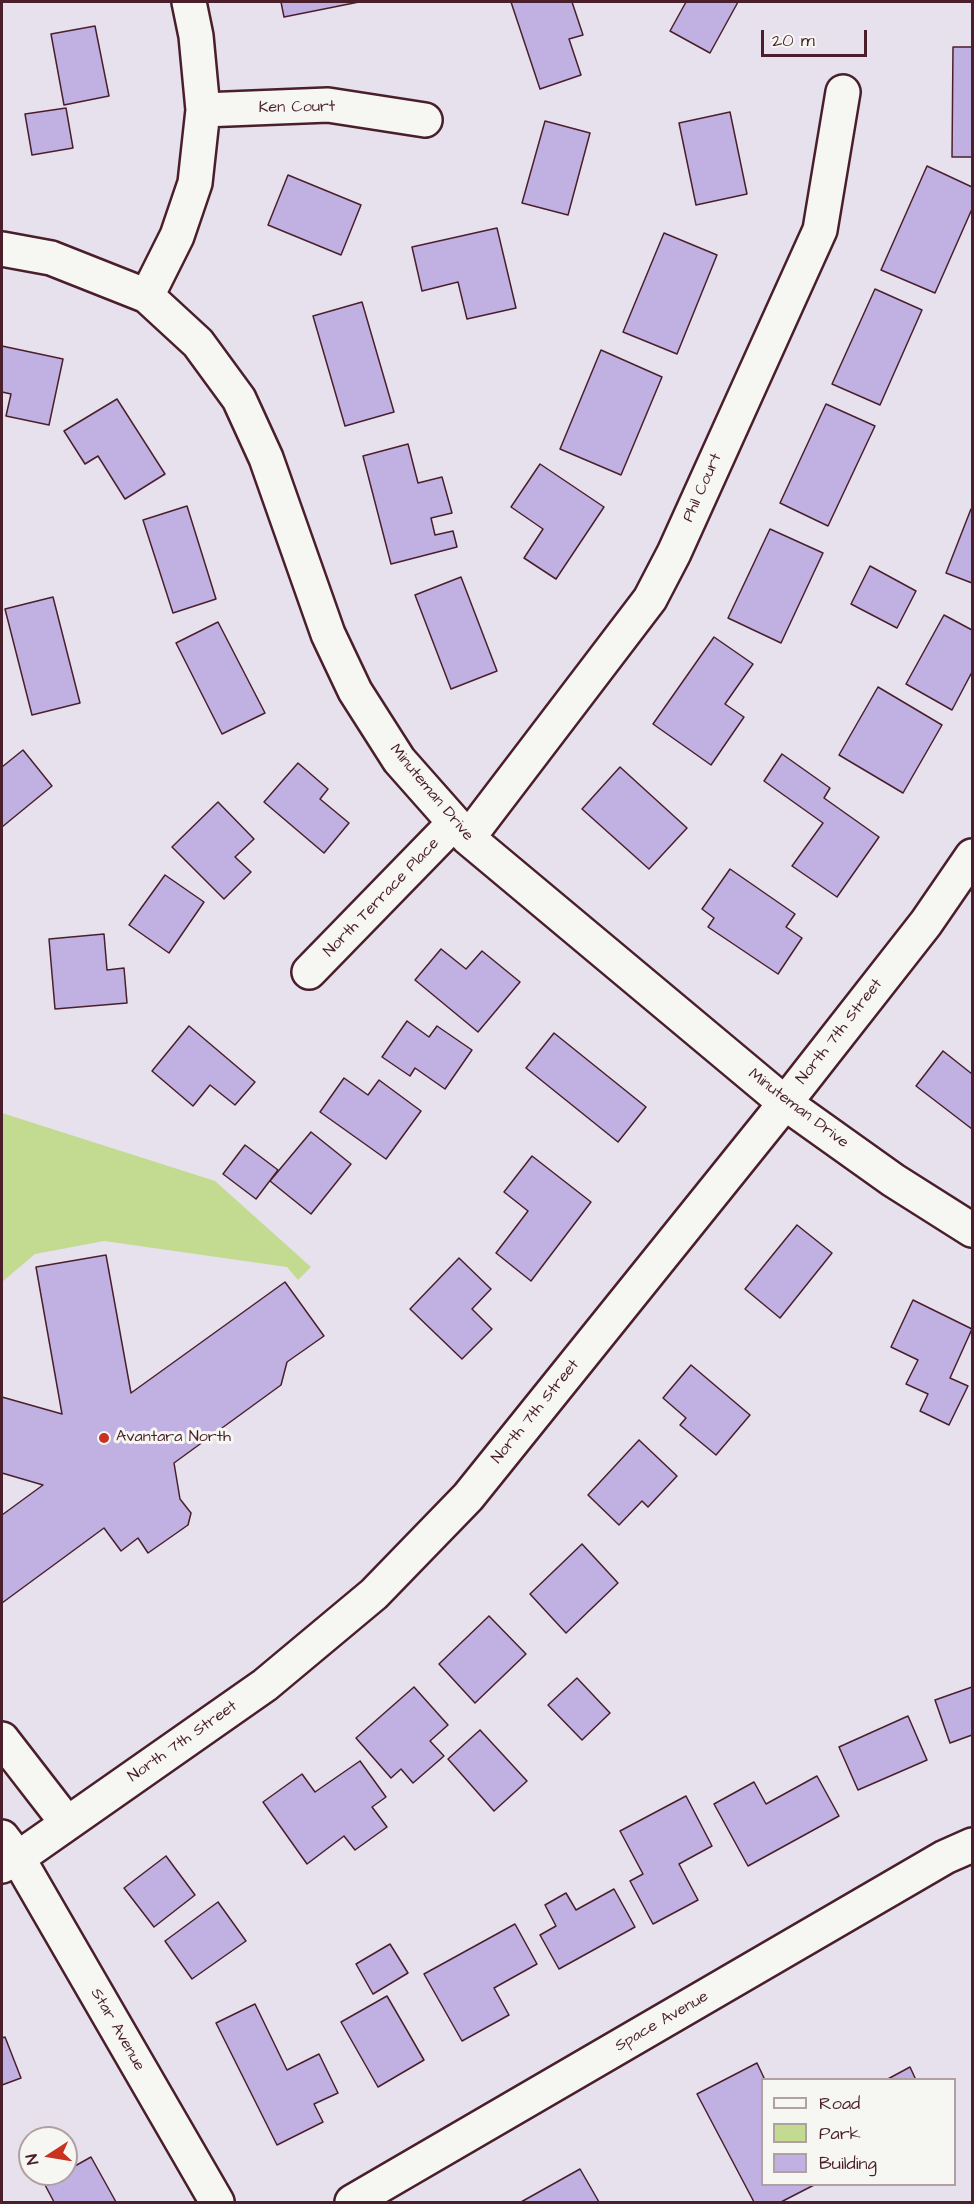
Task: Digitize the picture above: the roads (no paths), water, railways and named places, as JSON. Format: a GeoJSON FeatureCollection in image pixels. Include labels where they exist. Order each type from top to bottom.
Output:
{"type":"FeatureCollection","features":[{"type":"Feature","properties":{"kind":"street"},"geometry":{"type":"LineString","coordinates":[[147,296],[177,236],[195,183],[203,110],[196,36],[189,2]]}},
{"type":"Feature","properties":{"kind":"street","name":"Phil Court"},"geometry":{"type":"LineString","coordinates":[[461,831],[650,599],[674,553],[820,230],[843,92]]}},
{"type":"Feature","properties":{"kind":"street","name":"Ken Court"},"geometry":{"type":"LineString","coordinates":[[203,110],[328,105],[425,120]]}},
{"type":"Feature","properties":{"kind":"street","name":"Minuteman Drive"},"geometry":{"type":"LineString","coordinates":[[2,249],[51,258],[147,296],[198,343],[239,399],[266,458],[328,634],[355,691],[399,760],[461,831],[785,1102],[893,1180],[972,1230]]}},
{"type":"Feature","properties":{"kind":"street","name":"North Terrace Place"},"geometry":{"type":"LineString","coordinates":[[309,972],[461,831]]}},
{"type":"Feature","properties":{"kind":"street","name":"North 7th Street"},"geometry":{"type":"LineString","coordinates":[[7,1854],[68,1823],[265,1685],[374,1594],[468,1497],[927,923],[972,856]]}},
{"type":"Feature","properties":{"kind":"street"},"geometry":{"type":"LineString","coordinates":[[2,1739],[68,1823]]}},
{"type":"Feature","properties":{"kind":"street","name":"Space Avenue"},"geometry":{"type":"LineString","coordinates":[[370,2198],[915,1874],[972,1845]]}},
{"type":"Feature","properties":{"kind":"street","name":"Star Avenue"},"geometry":{"type":"LineString","coordinates":[[7,1854],[217,2202]]}},
{"type":"Feature","properties":{"kind":"place","name":"Avantara North"},"geometry":{"type":"Point","coordinates":[104,1438]}}]}
